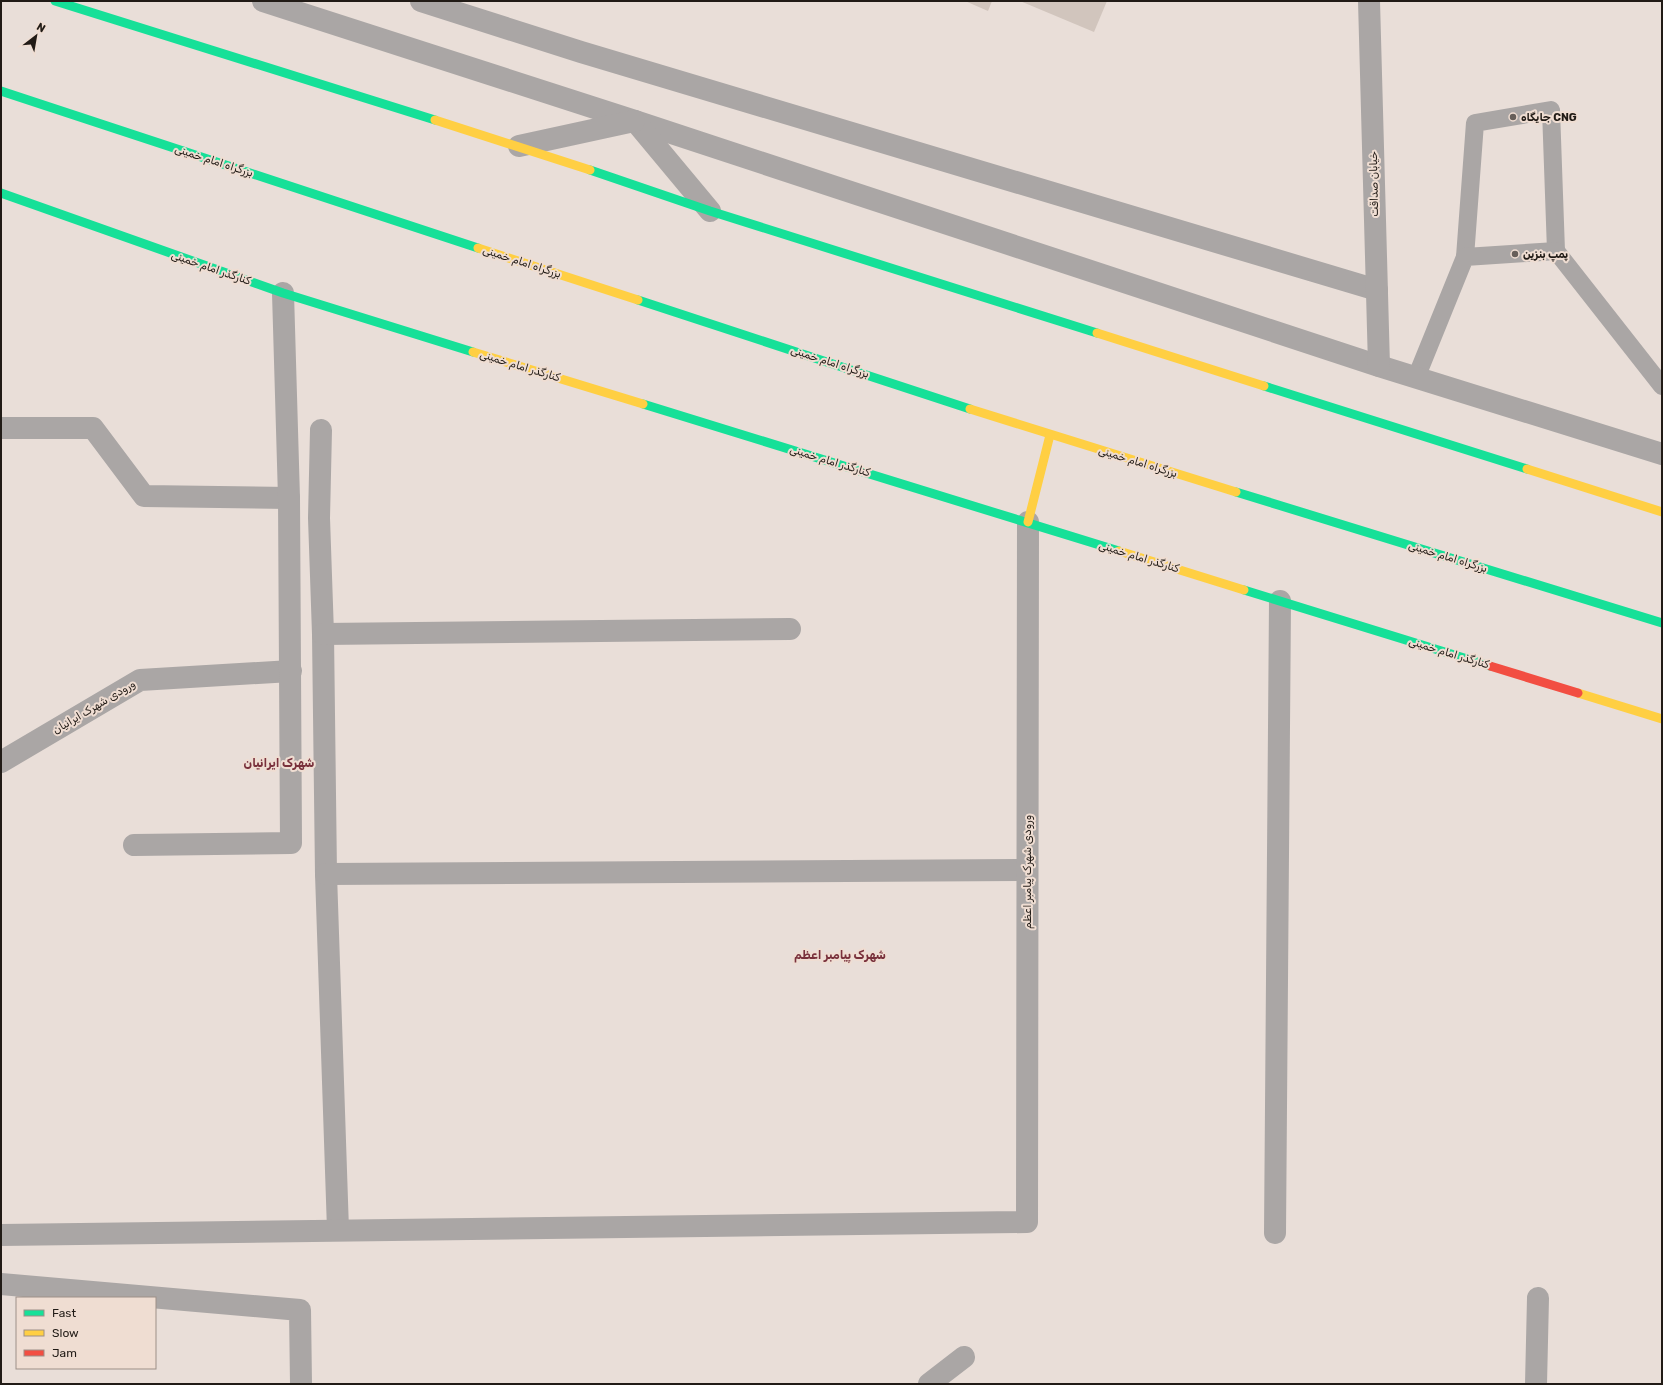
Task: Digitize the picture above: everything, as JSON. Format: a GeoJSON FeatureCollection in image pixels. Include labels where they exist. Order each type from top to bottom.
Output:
{"type":"FeatureCollection","features":[{"type":"Feature","properties":{"kind":"main road"},"geometry":{"type":"LineString","coordinates":[[55,1],[519,146],[710,211],[1662,512]]}},
{"type":"Feature","properties":{"kind":"main road","name":"بزرگراه امام خمینی"},"geometry":{"type":"LineString","coordinates":[[1,91],[1050,435],[1662,623]]}},
{"type":"Feature","properties":{"kind":"main road","name":"کنارگذر امام خمینی"},"geometry":{"type":"LineString","coordinates":[[1,193],[283,293],[1662,719]]}},
{"type":"Feature","properties":{"kind":"main road"},"geometry":{"type":"LineString","coordinates":[[1028,522],[1050,435]]}},
{"type":"Feature","properties":{"kind":"street"},"geometry":{"type":"LineString","coordinates":[[263,1],[635,121],[1416,378],[1662,454]]}},
{"type":"Feature","properties":{"kind":"street"},"geometry":{"type":"LineString","coordinates":[[422,1],[589,54],[1377,290]]}},
{"type":"Feature","properties":{"kind":"street","name":"خیابان صداقت"},"geometry":{"type":"LineString","coordinates":[[1369,1],[1379,366]]}},
{"type":"Feature","properties":{"kind":"street"},"geometry":{"type":"LineString","coordinates":[[519,146],[635,121]]}},
{"type":"Feature","properties":{"kind":"street"},"geometry":{"type":"LineString","coordinates":[[635,121],[710,211]]}},
{"type":"Feature","properties":{"kind":"street"},"geometry":{"type":"LineString","coordinates":[[134,845],[291,843],[289,498],[283,293]]}},
{"type":"Feature","properties":{"kind":"street"},"geometry":{"type":"LineString","coordinates":[[1,428],[92,428],[144,496],[289,498]]}},
{"type":"Feature","properties":{"kind":"street"},"geometry":{"type":"LineString","coordinates":[[1,1235],[338,1230],[326,874],[323,634],[319,518],[321,430]]}},
{"type":"Feature","properties":{"kind":"street","name":"ورودی شهرک پیامبر اعظم"},"geometry":{"type":"LineString","coordinates":[[338,1230],[1027,1222],[1028,522]]}},
{"type":"Feature","properties":{"kind":"street"},"geometry":{"type":"LineString","coordinates":[[1275,1233],[1280,601]]}},
{"type":"Feature","properties":{"kind":"street"},"geometry":{"type":"LineString","coordinates":[[323,634],[790,629]]}},
{"type":"Feature","properties":{"kind":"street","name":"ورودی شهرک ایرانیان"},"geometry":{"type":"LineString","coordinates":[[1,762],[140,680],[290,671]]}},
{"type":"Feature","properties":{"kind":"street"},"geometry":{"type":"LineString","coordinates":[[326,874],[1027,870]]}},
{"type":"Feature","properties":{"kind":"street"},"geometry":{"type":"LineString","coordinates":[[1,1284],[150,1297]]}},
{"type":"Feature","properties":{"kind":"street"},"geometry":{"type":"LineString","coordinates":[[156,1297],[300,1310],[301,1384]]}},
{"type":"Feature","properties":{"kind":"street"},"geometry":{"type":"LineString","coordinates":[[1536,1384],[1538,1298]]}},
{"type":"Feature","properties":{"kind":"street"},"geometry":{"type":"LineString","coordinates":[[929,1384],[964,1358]]}},
{"type":"Feature","properties":{"kind":"lane"},"geometry":{"type":"LineString","coordinates":[[1416,378],[1465,257],[1475,123],[1551,110],[1556,252],[1662,386]]}},
{"type":"Feature","properties":{"kind":"lane"},"geometry":{"type":"LineString","coordinates":[[1465,257],[1556,252]]}},
{"type":"Feature","properties":{"kind":"building"},"geometry":{"type":"Polygon","coordinates":[[[965,1],[992,1],[988,11],[965,1]]]}},
{"type":"Feature","properties":{"kind":"building"},"geometry":{"type":"Polygon","coordinates":[[[1020,1],[1107,1],[1094,32],[1020,1]]]}},
{"type":"Feature","properties":{"kind":"traffic: fast"},"geometry":{"type":"LineString","coordinates":[[55,1],[435,120]]}},
{"type":"Feature","properties":{"kind":"traffic: fast"},"geometry":{"type":"LineString","coordinates":[[1,91],[478,248]]}},
{"type":"Feature","properties":{"kind":"traffic: fast"},"geometry":{"type":"LineString","coordinates":[[590,170],[710,211],[1097,333]]}},
{"type":"Feature","properties":{"kind":"traffic: fast"},"geometry":{"type":"LineString","coordinates":[[1,193],[283,293],[473,352]]}},
{"type":"Feature","properties":{"kind":"traffic: fast"},"geometry":{"type":"LineString","coordinates":[[638,300],[970,409]]}},
{"type":"Feature","properties":{"kind":"traffic: fast"},"geometry":{"type":"LineString","coordinates":[[1264,386],[1527,469]]}},
{"type":"Feature","properties":{"kind":"traffic: fast"},"geometry":{"type":"LineString","coordinates":[[643,404],[1119,551]]}},
{"type":"Feature","properties":{"kind":"traffic: fast"},"geometry":{"type":"LineString","coordinates":[[1236,492],[1662,623]]}},
{"type":"Feature","properties":{"kind":"traffic: fast"},"geometry":{"type":"LineString","coordinates":[[1244,590],[1490,666]]}},
{"type":"Feature","properties":{"kind":"traffic: slow"},"geometry":{"type":"LineString","coordinates":[[435,120],[590,170]]}},
{"type":"Feature","properties":{"kind":"traffic: slow"},"geometry":{"type":"LineString","coordinates":[[478,248],[638,300]]}},
{"type":"Feature","properties":{"kind":"traffic: slow"},"geometry":{"type":"LineString","coordinates":[[1097,333],[1264,386]]}},
{"type":"Feature","properties":{"kind":"traffic: slow"},"geometry":{"type":"LineString","coordinates":[[473,352],[643,404]]}},
{"type":"Feature","properties":{"kind":"traffic: slow"},"geometry":{"type":"LineString","coordinates":[[970,409],[1236,492]]}},
{"type":"Feature","properties":{"kind":"traffic: slow"},"geometry":{"type":"LineString","coordinates":[[1028,522],[1050,435]]}},
{"type":"Feature","properties":{"kind":"traffic: slow"},"geometry":{"type":"LineString","coordinates":[[1527,469],[1662,512]]}},
{"type":"Feature","properties":{"kind":"traffic: slow"},"geometry":{"type":"LineString","coordinates":[[1119,551],[1244,590]]}},
{"type":"Feature","properties":{"kind":"traffic: slow"},"geometry":{"type":"LineString","coordinates":[[1578,693],[1662,719]]}},
{"type":"Feature","properties":{"kind":"traffic: jam"},"geometry":{"type":"LineString","coordinates":[[1490,666],[1578,693]]}},
{"type":"Feature","properties":{"kind":"place","name":"جایگاه CNG"},"geometry":{"type":"Point","coordinates":[1513,117]}},
{"type":"Feature","properties":{"kind":"place","name":"پمپ بنزین"},"geometry":{"type":"Point","coordinates":[1515,254]}},
{"type":"Feature","properties":{"kind":"district","name":"شهرک ایرانیان"},"geometry":{"type":"Point","coordinates":[279,763]}},
{"type":"Feature","properties":{"kind":"district","name":"شهرک پیامبر اعظم"},"geometry":{"type":"Point","coordinates":[840,955]}}]}
